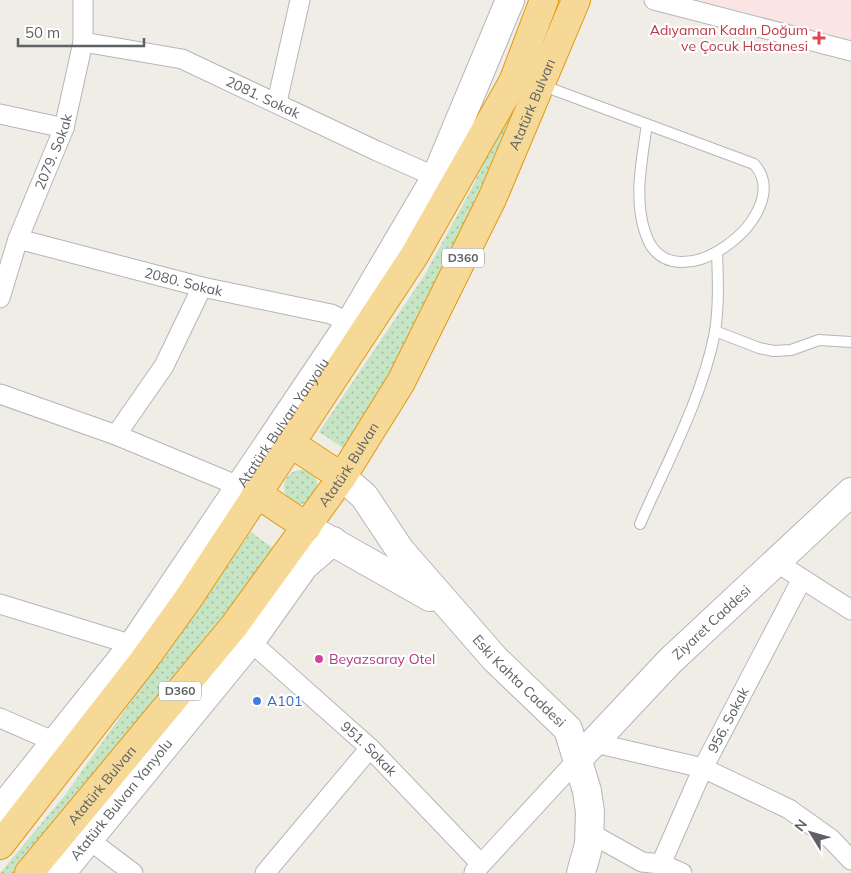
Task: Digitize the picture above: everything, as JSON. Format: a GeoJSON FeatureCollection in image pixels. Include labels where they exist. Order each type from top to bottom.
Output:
{"type":"FeatureCollection","features":[{"type":"Feature","properties":{"kind":"highway","name":"Atatürk Bulvarı"},"geometry":{"type":"LineString","coordinates":[[0,845],[139,653],[188,599],[248,490],[290,443],[414,256],[513,82],[544,0]]}},
{"type":"Feature","properties":{"kind":"highway","name":"Atatürk Bulvarı"},"geometry":{"type":"LineString","coordinates":[[29,873],[242,634],[307,527],[342,477],[401,382],[492,199],[576,0]]}},
{"type":"Feature","properties":{"kind":"highway"},"geometry":{"type":"LineString","coordinates":[[290,443],[342,477]]}},
{"type":"Feature","properties":{"kind":"highway"},"geometry":{"type":"LineString","coordinates":[[248,490],[307,527]]}},
{"type":"Feature","properties":{"kind":"street","name":"2079. Sokak"},"geometry":{"type":"LineString","coordinates":[[0,298],[18,239],[64,128],[82,42],[82,0]]}},
{"type":"Feature","properties":{"kind":"street"},"geometry":{"type":"LineString","coordinates":[[277,102],[300,0]]}},
{"type":"Feature","properties":{"kind":"street","name":"Atatürk Bulvarı Yanyolu"},"geometry":{"type":"LineString","coordinates":[[248,490],[436,177],[510,0]]}},
{"type":"Feature","properties":{"kind":"street"},"geometry":{"type":"LineString","coordinates":[[654,0],[851,51]]}},
{"type":"Feature","properties":{"kind":"street","name":"2081. Sokak"},"geometry":{"type":"LineString","coordinates":[[82,42],[182,59],[436,177]]}},
{"type":"Feature","properties":{"kind":"street"},"geometry":{"type":"LineString","coordinates":[[0,114],[64,128]]}},
{"type":"Feature","properties":{"kind":"street","name":"2080. Sokak"},"geometry":{"type":"LineString","coordinates":[[18,239],[202,286],[331,314],[350,323]]}},
{"type":"Feature","properties":{"kind":"street"},"geometry":{"type":"LineString","coordinates":[[116,435],[164,366],[202,286]]}},
{"type":"Feature","properties":{"kind":"street"},"geometry":{"type":"LineString","coordinates":[[1,397],[116,435],[248,490]]}},
{"type":"Feature","properties":{"kind":"street","name":"Eski Kahta Caddesi"},"geometry":{"type":"LineString","coordinates":[[342,477],[364,496],[400,550],[495,659],[563,724],[587,751],[590,833],[581,873]]}},
{"type":"Feature","properties":{"kind":"street","name":"Ziyaret Caddesi"},"geometry":{"type":"LineString","coordinates":[[587,751],[670,661],[851,492]]}},
{"type":"Feature","properties":{"kind":"street"},"geometry":{"type":"LineString","coordinates":[[307,527],[453,610]]}},
{"type":"Feature","properties":{"kind":"street","name":"Atatürk Bulvarı Yanyolu"},"geometry":{"type":"LineString","coordinates":[[61,873],[242,634],[304,566],[333,541]]}},
{"type":"Feature","properties":{"kind":"street"},"geometry":{"type":"LineString","coordinates":[[776,562],[850,608]]}},
{"type":"Feature","properties":{"kind":"street","name":"956. Sokak"},"geometry":{"type":"LineString","coordinates":[[661,864],[703,768],[802,578]]}},
{"type":"Feature","properties":{"kind":"street"},"geometry":{"type":"LineString","coordinates":[[0,604],[139,653],[55,742],[0,811]]}},
{"type":"Feature","properties":{"kind":"street","name":"951. Sokak"},"geometry":{"type":"LineString","coordinates":[[242,634],[370,748],[477,868]]}},
{"type":"Feature","properties":{"kind":"street"},"geometry":{"type":"LineString","coordinates":[[0,718],[55,742]]}},
{"type":"Feature","properties":{"kind":"street"},"geometry":{"type":"LineString","coordinates":[[265,873],[370,748]]}},
{"type":"Feature","properties":{"kind":"street"},"geometry":{"type":"LineString","coordinates":[[477,868],[587,751],[703,768],[789,809],[830,839],[851,860]]}},
{"type":"Feature","properties":{"kind":"street"},"geometry":{"type":"LineString","coordinates":[[590,833],[642,862],[661,864],[682,873]]}},
{"type":"Feature","properties":{"kind":"street"},"geometry":{"type":"LineString","coordinates":[[88,839],[134,873]]}},
{"type":"Feature","properties":{"kind":"lane"},"geometry":{"type":"LineString","coordinates":[[541,85],[748,160],[762,175],[765,189],[762,203],[742,232],[717,252],[703,260],[683,263],[664,257],[650,244],[643,222],[640,189],[647,124]]}},
{"type":"Feature","properties":{"kind":"lane"},"geometry":{"type":"LineString","coordinates":[[640,524],[704,376],[715,330],[718,292],[717,252]]}},
{"type":"Feature","properties":{"kind":"lane"},"geometry":{"type":"LineString","coordinates":[[715,330],[774,352],[791,350],[819,340],[851,342]]}},
{"type":"Feature","properties":{"kind":"shaded area","name":"Adıyaman Kadın Doğum ve Çocuk Hastanesi"},"geometry":{"type":"Polygon","coordinates":[[[656,0],[851,0],[851,60],[723,16],[656,0]]]}},
{"type":"Feature","properties":{"kind":"green space"},"geometry":{"type":"Polygon","coordinates":[[[514,98],[522,101],[396,366],[349,452],[319,432],[424,276],[471,190],[514,98]]]}},
{"type":"Feature","properties":{"kind":"green space"},"geometry":{"type":"Polygon","coordinates":[[[301,470],[308,471],[313,475],[317,480],[317,494],[313,499],[308,503],[301,504],[294,503],[289,499],[285,494],[284,487],[285,480],[289,475],[294,471],[301,470]]]}},
{"type":"Feature","properties":{"kind":"green space"},"geometry":{"type":"Polygon","coordinates":[[[251,532],[281,554],[16,873],[0,873],[65,795],[251,532]]]}},
{"type":"Feature","properties":{"kind":"place","name":"Adıyaman Kadın Doğum ve Çocuk Hastanesi"},"geometry":{"type":"Point","coordinates":[819,38]}},
{"type":"Feature","properties":{"kind":"place","name":"Beyazsaray Otel"},"geometry":{"type":"Point","coordinates":[319,659]}},
{"type":"Feature","properties":{"kind":"place","name":"A101"},"geometry":{"type":"Point","coordinates":[257,701]}}]}
